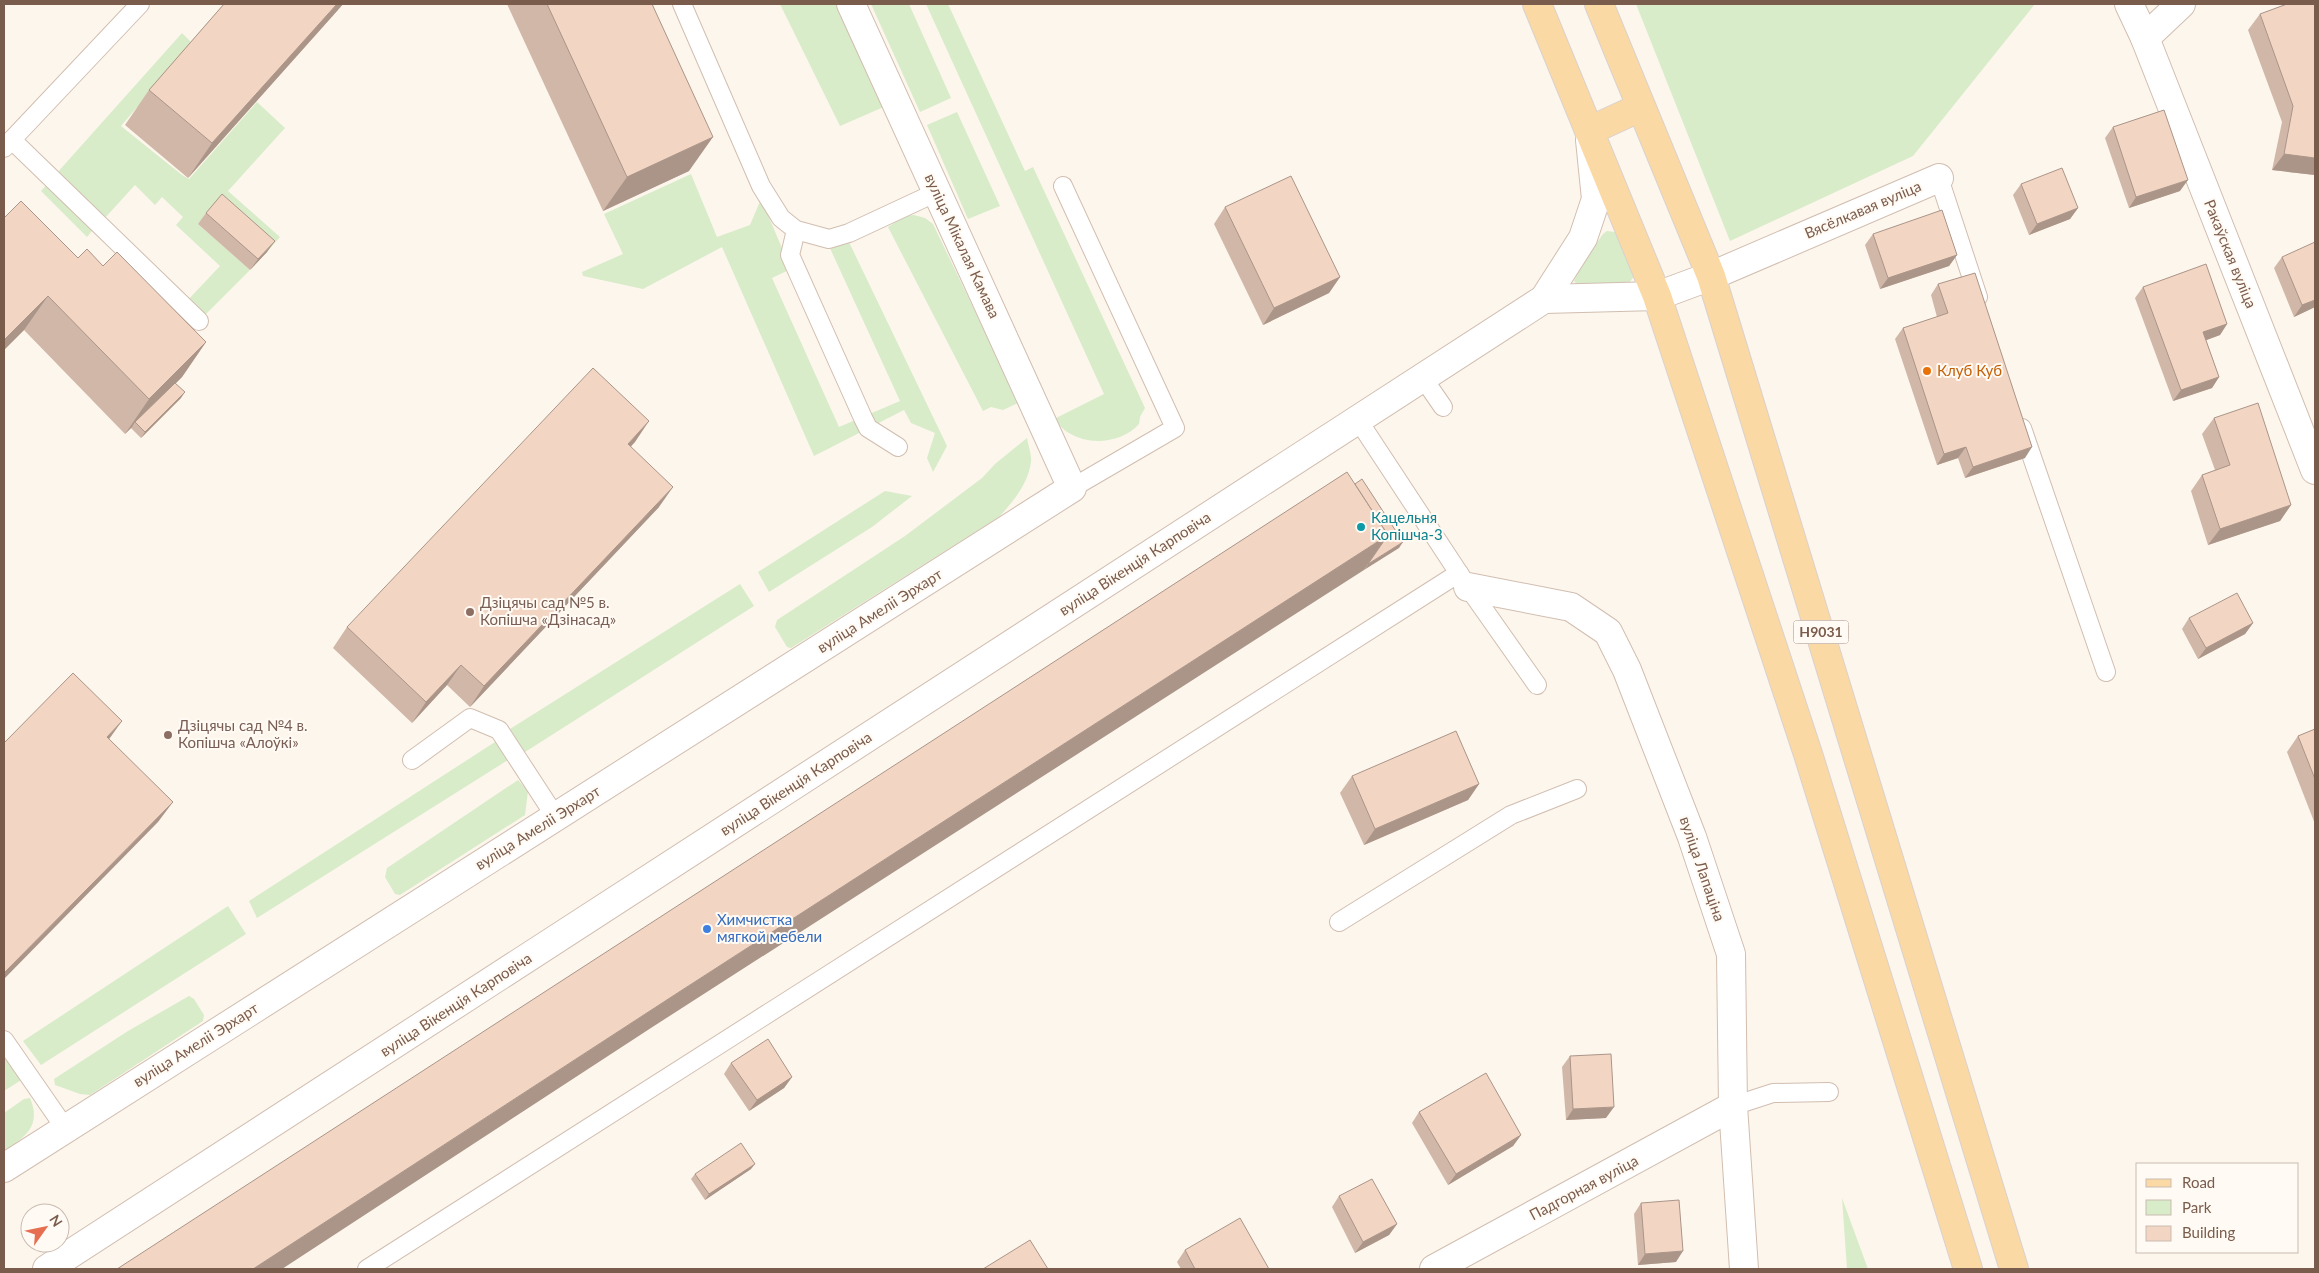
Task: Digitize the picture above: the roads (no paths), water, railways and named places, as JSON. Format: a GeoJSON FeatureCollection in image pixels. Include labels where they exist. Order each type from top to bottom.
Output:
{"type":"FeatureCollection","features":[{"type":"Feature","properties":{"kind":"main road","name":"Н9031"},"geometry":{"type":"LineString","coordinates":[[1537,4],[1657,296],[1808,754],[1968,1269]]}},
{"type":"Feature","properties":{"kind":"main road","name":"Н9031"},"geometry":{"type":"LineString","coordinates":[[1600,4],[1711,276],[2014,1269]]}},
{"type":"Feature","properties":{"kind":"main road"},"geometry":{"type":"LineString","coordinates":[[1589,131],[1642,107]]}},
{"type":"Feature","properties":{"kind":"street","name":"вуліца Мікалая Камава"},"geometry":{"type":"LineString","coordinates":[[851,4],[1072,488]]}},
{"type":"Feature","properties":{"kind":"street","name":"Ракаўская вуліца"},"geometry":{"type":"LineString","coordinates":[[2129,4],[2145,38],[2315,470]]}},
{"type":"Feature","properties":{"kind":"street"},"geometry":{"type":"LineString","coordinates":[[2145,38],[2181,4]]}},
{"type":"Feature","properties":{"kind":"street"},"geometry":{"type":"LineString","coordinates":[[1544,300],[1583,238],[1596,200],[1589,131]]}},
{"type":"Feature","properties":{"kind":"street","name":"Вясёлкавая вуліца"},"geometry":{"type":"LineString","coordinates":[[1544,300],[1657,296],[1711,276],[1939,178]]}},
{"type":"Feature","properties":{"kind":"street","name":"вуліца Вікенція Карповіча"},"geometry":{"type":"LineString","coordinates":[[47,1269],[1544,300]]}},
{"type":"Feature","properties":{"kind":"street","name":"вуліца Амеліі Эрхарт"},"geometry":{"type":"LineString","coordinates":[[4,1168],[1072,488]]}},
{"type":"Feature","properties":{"kind":"street","name":"вуліца Лапаціна"},"geometry":{"type":"LineString","coordinates":[[1463,580],[1571,607],[1608,632],[1627,670],[1692,837],[1731,954],[1733,1106],[1744,1269]]}},
{"type":"Feature","properties":{"kind":"street","name":"Падгорная вуліца"},"geometry":{"type":"LineString","coordinates":[[1434,1269],[1733,1106]]}},
{"type":"Feature","properties":{"kind":"lane"},"geometry":{"type":"LineString","coordinates":[[140,4],[8,144],[199,321]]}},
{"type":"Feature","properties":{"kind":"lane"},"geometry":{"type":"LineString","coordinates":[[682,4],[761,186],[781,218],[796,230],[829,239],[842,235],[937,192]]}},
{"type":"Feature","properties":{"kind":"lane"},"geometry":{"type":"LineString","coordinates":[[1939,178],[1984,314]]}},
{"type":"Feature","properties":{"kind":"lane"},"geometry":{"type":"LineString","coordinates":[[1064,186],[1175,428],[1072,488]]}},
{"type":"Feature","properties":{"kind":"lane"},"geometry":{"type":"LineString","coordinates":[[796,230],[790,255],[863,418],[868,428],[898,447]]}},
{"type":"Feature","properties":{"kind":"lane"},"geometry":{"type":"LineString","coordinates":[[1423,378],[1443,407]]}},
{"type":"Feature","properties":{"kind":"lane"},"geometry":{"type":"LineString","coordinates":[[2018,415],[2106,672]]}},
{"type":"Feature","properties":{"kind":"lane"},"geometry":{"type":"LineString","coordinates":[[1358,420],[1463,580],[1538,685]]}},
{"type":"Feature","properties":{"kind":"lane"},"geometry":{"type":"LineString","coordinates":[[367,1269],[1463,580]]}},
{"type":"Feature","properties":{"kind":"lane"},"geometry":{"type":"LineString","coordinates":[[412,760],[470,718],[499,730],[555,816]]}},
{"type":"Feature","properties":{"kind":"lane"},"geometry":{"type":"LineString","coordinates":[[1339,922],[1511,815],[1577,789]]}},
{"type":"Feature","properties":{"kind":"lane"},"geometry":{"type":"LineString","coordinates":[[4,1040],[65,1128]]}},
{"type":"Feature","properties":{"kind":"lane"},"geometry":{"type":"LineString","coordinates":[[1733,1106],[1773,1093],[1829,1092]]}},
{"type":"Feature","properties":{"kind":"place","name":"Клуб Куб"},"geometry":{"type":"Point","coordinates":[1927,371]}},
{"type":"Feature","properties":{"kind":"place","name":"Кацельня Копішча-3"},"geometry":{"type":"Point","coordinates":[1361,527]}},
{"type":"Feature","properties":{"kind":"place","name":"Дзіцячы сад №5 в. Копішча «Дзінасад»"},"geometry":{"type":"Point","coordinates":[470,612]}},
{"type":"Feature","properties":{"kind":"place","name":"Дзіцячы сад №4 в. Копішча «Алоўкі»"},"geometry":{"type":"Point","coordinates":[168,735]}},
{"type":"Feature","properties":{"kind":"place","name":"Химчистка мягкой мебели"},"geometry":{"type":"Point","coordinates":[707,929]}}]}
